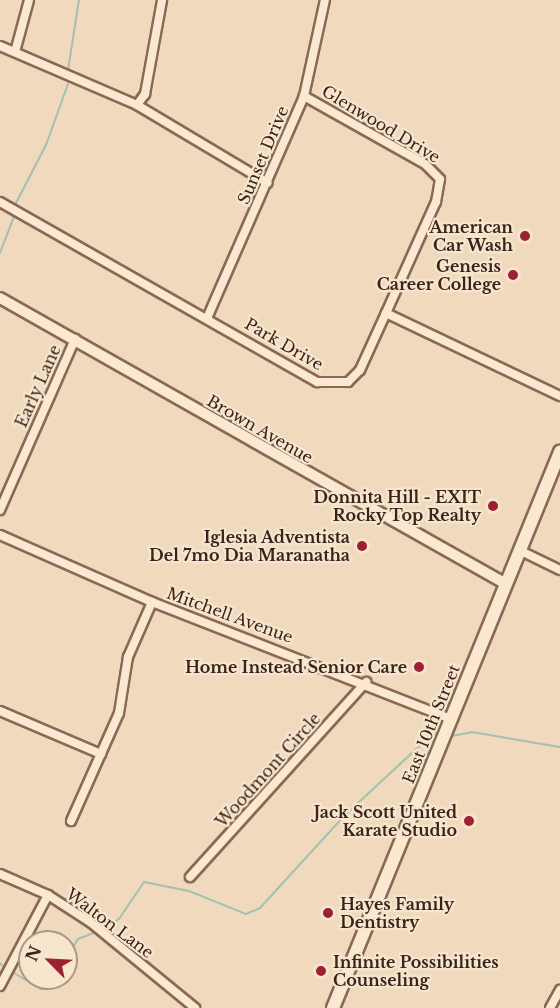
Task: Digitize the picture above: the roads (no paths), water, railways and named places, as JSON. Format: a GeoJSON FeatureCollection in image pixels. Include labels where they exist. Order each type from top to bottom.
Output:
{"type":"FeatureCollection","features":[{"type":"Feature","properties":{"kind":"main road","name":"East 10th Street"},"geometry":{"type":"LineString","coordinates":[[333,1008],[560,452]]}},
{"type":"Feature","properties":{"kind":"street"},"geometry":{"type":"LineString","coordinates":[[15,52],[29,0]]}},
{"type":"Feature","properties":{"kind":"street"},"geometry":{"type":"LineString","coordinates":[[137,105],[145,94],[162,0]]}},
{"type":"Feature","properties":{"kind":"street","name":"Sunset Drive"},"geometry":{"type":"LineString","coordinates":[[208,316],[304,96],[325,0]]}},
{"type":"Feature","properties":{"kind":"street"},"geometry":{"type":"LineString","coordinates":[[0,46],[137,105],[268,183]]}},
{"type":"Feature","properties":{"kind":"street","name":"Glenwood Drive"},"geometry":{"type":"LineString","coordinates":[[304,96],[425,164],[440,179],[436,202],[386,313]]}},
{"type":"Feature","properties":{"kind":"street","name":"Park Drive"},"geometry":{"type":"LineString","coordinates":[[0,202],[208,316],[327,386],[348,382],[360,370],[386,313]]}},
{"type":"Feature","properties":{"kind":"street","name":"Brown Avenue"},"geometry":{"type":"LineString","coordinates":[[0,298],[507,584]]}},
{"type":"Feature","properties":{"kind":"street"},"geometry":{"type":"LineString","coordinates":[[386,313],[560,396]]}},
{"type":"Feature","properties":{"kind":"street","name":"Early Lane"},"geometry":{"type":"LineString","coordinates":[[0,510],[75,339]]}},
{"type":"Feature","properties":{"kind":"street","name":"Mitchell Avenue"},"geometry":{"type":"LineString","coordinates":[[0,535],[152,602],[366,682],[451,719]]}},
{"type":"Feature","properties":{"kind":"street"},"geometry":{"type":"LineString","coordinates":[[521,551],[560,570]]}},
{"type":"Feature","properties":{"kind":"street"},"geometry":{"type":"LineString","coordinates":[[71,821],[101,754],[126,689],[128,657],[152,602]]}},
{"type":"Feature","properties":{"kind":"street","name":"Woodmont Circle"},"geometry":{"type":"LineString","coordinates":[[190,877],[366,682]]}},
{"type":"Feature","properties":{"kind":"street"},"geometry":{"type":"LineString","coordinates":[[0,711],[101,754]]}},
{"type":"Feature","properties":{"kind":"street","name":"Walton Lane"},"geometry":{"type":"LineString","coordinates":[[0,874],[48,895],[195,1008]]}},
{"type":"Feature","properties":{"kind":"street"},"geometry":{"type":"LineString","coordinates":[[0,986],[48,895]]}},
{"type":"Feature","properties":{"kind":"street"},"geometry":{"type":"LineString","coordinates":[[550,1008],[560,990]]}},
{"type":"Feature","properties":{"kind":"waterway"},"geometry":{"type":"LineString","coordinates":[[68,70],[79,0]]}},
{"type":"Feature","properties":{"kind":"waterway"},"geometry":{"type":"LineString","coordinates":[[16,203],[46,145],[68,84]]}},
{"type":"Feature","properties":{"kind":"waterway"},"geometry":{"type":"LineString","coordinates":[[0,253],[14,217]]}},
{"type":"Feature","properties":{"kind":"waterway"},"geometry":{"type":"LineString","coordinates":[[452,736],[472,732],[560,747]]}},
{"type":"Feature","properties":{"kind":"waterway"},"geometry":{"type":"LineString","coordinates":[[105,927],[119,919],[144,882],[189,891],[246,914],[260,908],[345,815],[426,740],[436,738]]}},
{"type":"Feature","properties":{"kind":"waterway"},"geometry":{"type":"LineString","coordinates":[[78,939],[94,933]]}},
{"type":"Feature","properties":{"kind":"waterway"},"geometry":{"type":"LineString","coordinates":[[0,963],[3,966]]}},
{"type":"Feature","properties":{"kind":"waterway"},"geometry":{"type":"LineString","coordinates":[[14,973],[18,975]]}},
{"type":"Feature","properties":{"kind":"place","name":"American Car Wash"},"geometry":{"type":"Point","coordinates":[525,236]}},
{"type":"Feature","properties":{"kind":"place","name":"Genesis Career College"},"geometry":{"type":"Point","coordinates":[513,275]}},
{"type":"Feature","properties":{"kind":"place","name":"Donnita Hill - EXIT Rocky Top Realty"},"geometry":{"type":"Point","coordinates":[493,506]}},
{"type":"Feature","properties":{"kind":"place","name":"Iglesia Adventista Del 7mo Dia Maranatha"},"geometry":{"type":"Point","coordinates":[362,546]}},
{"type":"Feature","properties":{"kind":"place","name":"Home Instead Senior Care"},"geometry":{"type":"Point","coordinates":[419,667]}},
{"type":"Feature","properties":{"kind":"place","name":"Jack Scott United Karate Studio"},"geometry":{"type":"Point","coordinates":[469,821]}},
{"type":"Feature","properties":{"kind":"place","name":"Hayes Family Dentistry"},"geometry":{"type":"Point","coordinates":[328,913]}},
{"type":"Feature","properties":{"kind":"place","name":"Infinite Possibilities Counseling"},"geometry":{"type":"Point","coordinates":[321,971]}}]}
